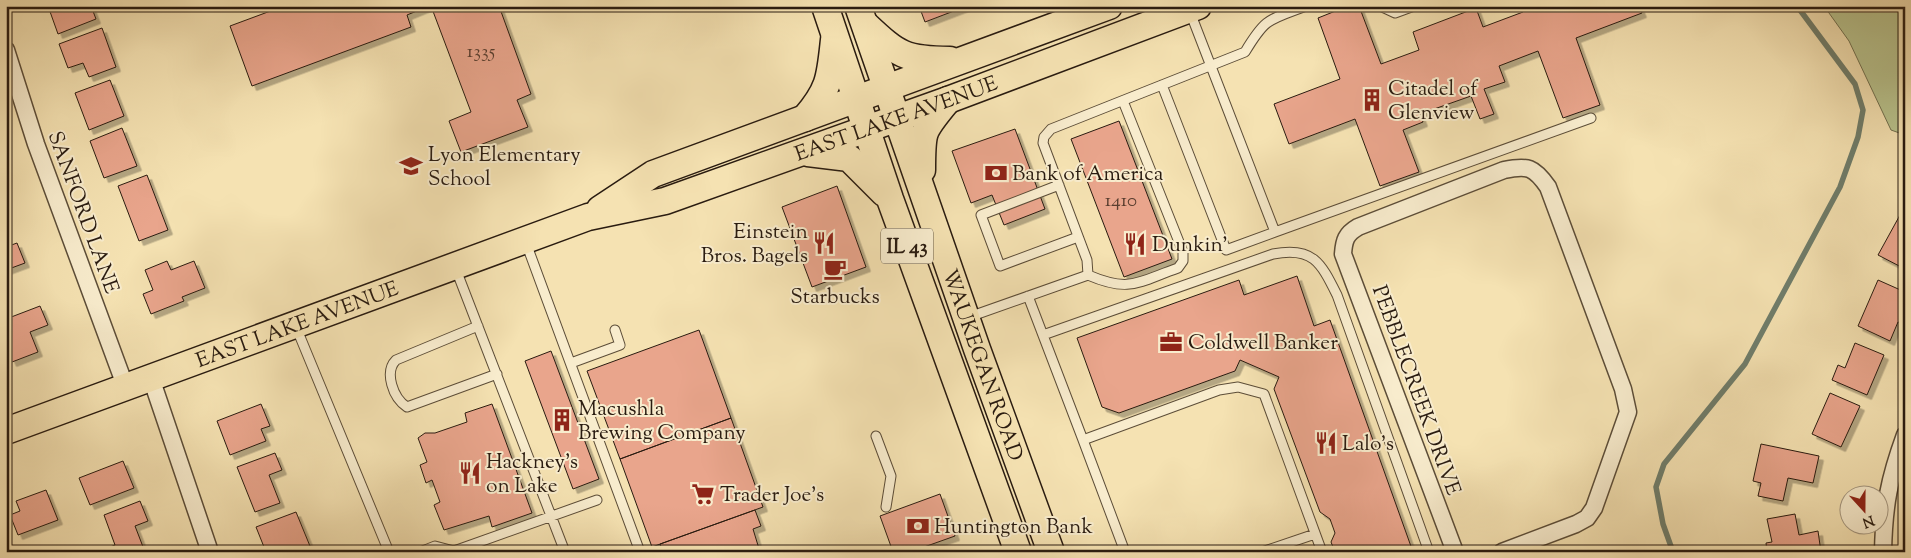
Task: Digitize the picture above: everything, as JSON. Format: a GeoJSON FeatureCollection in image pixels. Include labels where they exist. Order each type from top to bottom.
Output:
{"type":"FeatureCollection","features":[{"type":"Feature","properties":{"kind":"main road","name":"WAUKEGAN ROAD"},"geometry":{"type":"LineString","coordinates":[[826,6],[890,199],[1018,552]]}},
{"type":"Feature","properties":{"kind":"main road","name":"EAST LAKE AVENUE"},"geometry":{"type":"LineString","coordinates":[[588,217],[653,174],[1109,6]]}},
{"type":"Feature","properties":{"kind":"main road","name":"EAST LAKE AVENUE"},"geometry":{"type":"LineString","coordinates":[[6,431],[588,217],[665,201],[897,119],[1193,8]]}},
{"type":"Feature","properties":{"kind":"main road","name":"WAUKEGAN ROAD"},"geometry":{"type":"LineString","coordinates":[[861,15],[966,318],[1051,552]]}},
{"type":"Feature","properties":{"kind":"main road"},"geometry":{"type":"LineString","coordinates":[[861,15],[900,54],[917,59],[963,61]]}},
{"type":"Feature","properties":{"kind":"main road"},"geometry":{"type":"LineString","coordinates":[[805,118],[828,85],[835,34]]}},
{"type":"Feature","properties":{"kind":"main road"},"geometry":{"type":"LineString","coordinates":[[922,191],[922,137],[925,129],[948,100]]}},
{"type":"Feature","properties":{"kind":"main road"},"geometry":{"type":"LineString","coordinates":[[802,153],[849,158],[890,199]]}},
{"type":"Feature","properties":{"kind":"street","name":"SANFORD LANE"},"geometry":{"type":"LineString","coordinates":[[6,50],[36,144],[126,388]]}},
{"type":"Feature","properties":{"kind":"street","name":"PEBBLECREEK DRIVE"},"geometry":{"type":"LineString","coordinates":[[1455,552],[1343,254],[1344,242],[1347,234],[1358,227],[1504,170],[1520,167],[1529,168],[1538,173],[1548,187],[1623,389],[1628,412],[1594,508],[1587,518],[1502,552]]}},
{"type":"Feature","properties":{"kind":"street"},"geometry":{"type":"LineString","coordinates":[[151,378],[210,552]]}},
{"type":"Feature","properties":{"kind":"street"},"geometry":{"type":"LineString","coordinates":[[1883,552],[1884,510],[1891,473],[1905,435]]}},
{"type":"Feature","properties":{"kind":"lane"},"geometry":{"type":"LineString","coordinates":[[1088,275],[1087,260],[1043,143],[1044,137],[1051,129],[1245,52],[1260,28],[1268,20],[1306,6]]}},
{"type":"Feature","properties":{"kind":"lane"},"geometry":{"type":"LineString","coordinates":[[1380,6],[1396,14],[1414,6]]}},
{"type":"Feature","properties":{"kind":"lane"},"geometry":{"type":"LineString","coordinates":[[1193,8],[1211,66],[1275,232]]}},
{"type":"Feature","properties":{"kind":"lane"},"geometry":{"type":"LineString","coordinates":[[1162,85],[1226,250],[1591,118]]}},
{"type":"Feature","properties":{"kind":"lane"},"geometry":{"type":"LineString","coordinates":[[966,318],[1088,275],[1122,286],[1132,285],[1178,268],[1183,261],[1183,252],[1123,101]]}},
{"type":"Feature","properties":{"kind":"lane"},"geometry":{"type":"LineString","coordinates":[[1059,186],[981,215],[1000,266],[1078,236]]}},
{"type":"Feature","properties":{"kind":"lane"},"geometry":{"type":"LineString","coordinates":[[525,240],[640,552]]}},
{"type":"Feature","properties":{"kind":"lane"},"geometry":{"type":"LineString","coordinates":[[1043,335],[1273,254],[1298,251],[1307,255],[1323,268],[1337,295],[1429,552]]}},
{"type":"Feature","properties":{"kind":"lane"},"geometry":{"type":"LineString","coordinates":[[455,266],[565,552]]}},
{"type":"Feature","properties":{"kind":"lane"},"geometry":{"type":"LineString","coordinates":[[1028,296],[1125,552]]}},
{"type":"Feature","properties":{"kind":"lane"},"geometry":{"type":"LineString","coordinates":[[295,325],[389,552]]}},
{"type":"Feature","properties":{"kind":"lane"},"geometry":{"type":"LineString","coordinates":[[478,326],[396,360],[391,366],[389,374],[401,403],[406,407],[496,374]]}},
{"type":"Feature","properties":{"kind":"lane"},"geometry":{"type":"LineString","coordinates":[[570,364],[620,344],[615,330]]}},
{"type":"Feature","properties":{"kind":"lane"},"geometry":{"type":"LineString","coordinates":[[1083,440],[1219,390],[1238,386],[1264,394],[1322,552]]}},
{"type":"Feature","properties":{"kind":"lane"},"geometry":{"type":"LineString","coordinates":[[876,436],[891,476],[886,506]]}},
{"type":"Feature","properties":{"kind":"lane"},"geometry":{"type":"LineString","coordinates":[[420,552],[436,546],[454,551],[597,500]]}},
{"type":"Feature","properties":{"kind":"lane"},"geometry":{"type":"LineString","coordinates":[[1262,552],[1315,534]]}},
{"type":"Feature","properties":{"kind":"green space"},"geometry":{"type":"Polygon","coordinates":[[[1824,6],[1905,6],[1905,135],[1891,130],[1849,41],[1824,6]]]}},
{"type":"Feature","properties":{"kind":"building"},"geometry":{"type":"Polygon","coordinates":[[[48,6],[91,6],[96,19],[58,34],[48,6]]]}},
{"type":"Feature","properties":{"kind":"building"},"geometry":{"type":"Polygon","coordinates":[[[284,6],[429,6],[407,15],[411,27],[252,86],[230,26],[284,6]]]}},
{"type":"Feature","properties":{"kind":"building"},"geometry":{"type":"Polygon","coordinates":[[[431,6],[499,6],[531,94],[517,100],[528,127],[461,152],[449,121],[471,112],[431,6]]]}},
{"type":"Feature","properties":{"kind":"building"},"geometry":{"type":"Polygon","coordinates":[[[919,6],[967,6],[925,22],[919,6]]]}},
{"type":"Feature","properties":{"kind":"building","name":"Citadel of Glenview"},"geometry":{"type":"Polygon","coordinates":[[[1348,6],[1359,6],[1381,64],[1419,50],[1413,32],[1476,8],[1483,27],[1523,12],[1521,6],[1639,6],[1642,13],[1576,38],[1600,105],[1563,118],[1538,51],[1499,66],[1505,82],[1484,89],[1494,114],[1480,119],[1471,96],[1420,114],[1423,122],[1403,130],[1419,172],[1380,186],[1355,119],[1289,144],[1274,104],[1340,79],[1318,18],[1348,6]]]}},
{"type":"Feature","properties":{"kind":"building"},"geometry":{"type":"Polygon","coordinates":[[[102,28],[116,67],[89,77],[83,63],[68,68],[59,44],[102,28]]]}},
{"type":"Feature","properties":{"kind":"building"},"geometry":{"type":"Polygon","coordinates":[[[110,80],[124,116],[89,130],[75,93],[110,80]]]}},
{"type":"Feature","properties":{"kind":"building"},"geometry":{"type":"Polygon","coordinates":[[[1119,121],[1172,259],[1124,277],[1071,139],[1119,121]]]}},
{"type":"Feature","properties":{"kind":"building"},"geometry":{"type":"Polygon","coordinates":[[[122,128],[137,166],[104,178],[90,141],[122,128]]]}},
{"type":"Feature","properties":{"kind":"building","name":"Bank of America"},"geometry":{"type":"Polygon","coordinates":[[[1015,129],[1045,209],[1004,225],[992,195],[971,203],[952,151],[1015,129]]]}},
{"type":"Feature","properties":{"kind":"building"},"geometry":{"type":"Polygon","coordinates":[[[147,175],[168,230],[139,241],[118,186],[147,175]]]}},
{"type":"Feature","properties":{"kind":"building"},"geometry":{"type":"Polygon","coordinates":[[[837,186],[866,267],[812,287],[782,207],[837,186]]]}},
{"type":"Feature","properties":{"kind":"building"},"geometry":{"type":"Polygon","coordinates":[[[1900,215],[1905,217],[1905,269],[1878,255],[1900,215]]]}},
{"type":"Feature","properties":{"kind":"building"},"geometry":{"type":"Polygon","coordinates":[[[17,243],[25,263],[6,270],[6,247],[17,243]]]}},
{"type":"Feature","properties":{"kind":"building"},"geometry":{"type":"Polygon","coordinates":[[[167,261],[171,270],[194,261],[205,288],[182,297],[184,301],[151,314],[143,294],[153,290],[145,270],[167,261]]]}},
{"type":"Feature","properties":{"kind":"building"},"geometry":{"type":"Polygon","coordinates":[[[1297,276],[1314,326],[1330,320],[1413,552],[1335,552],[1331,542],[1335,533],[1330,519],[1320,512],[1274,389],[1279,377],[1240,360],[1235,371],[1119,413],[1102,407],[1077,338],[1239,280],[1244,295],[1297,276]]]}},
{"type":"Feature","properties":{"kind":"building"},"geometry":{"type":"Polygon","coordinates":[[[1878,280],[1905,292],[1905,325],[1898,322],[1890,341],[1858,326],[1878,280]]]}},
{"type":"Feature","properties":{"kind":"building"},"geometry":{"type":"Polygon","coordinates":[[[40,306],[48,325],[30,332],[38,352],[12,362],[6,348],[6,319],[40,306]]]}},
{"type":"Feature","properties":{"kind":"building"},"geometry":{"type":"Polygon","coordinates":[[[699,330],[731,418],[620,459],[587,371],[699,330]]]}},
{"type":"Feature","properties":{"kind":"building"},"geometry":{"type":"Polygon","coordinates":[[[1855,343],[1884,355],[1867,395],[1832,380],[1838,365],[1845,368],[1855,343]]]}},
{"type":"Feature","properties":{"kind":"building","name":"Macushla Brewing Company"},"geometry":{"type":"Polygon","coordinates":[[[551,351],[599,479],[573,489],[525,361],[551,351]]]}},
{"type":"Feature","properties":{"kind":"building"},"geometry":{"type":"Polygon","coordinates":[[[1830,393],[1860,406],[1841,447],[1812,434],[1830,393]]]}},
{"type":"Feature","properties":{"kind":"building"},"geometry":{"type":"Polygon","coordinates":[[[261,404],[270,426],[261,429],[266,441],[230,455],[217,421],[261,404]]]}},
{"type":"Feature","properties":{"kind":"building","name":"Hackney's on Lake"},"geometry":{"type":"Polygon","coordinates":[[[492,404],[532,513],[492,527],[489,516],[444,530],[434,505],[440,502],[432,480],[426,483],[420,465],[427,462],[418,438],[425,433],[435,433],[467,422],[465,413],[492,404]]]}},
{"type":"Feature","properties":{"kind":"building"},"geometry":{"type":"Polygon","coordinates":[[[731,418],[763,507],[652,547],[620,459],[731,418]]]}},
{"type":"Feature","properties":{"kind":"building"},"geometry":{"type":"Polygon","coordinates":[[[1761,444],[1819,456],[1813,483],[1788,478],[1783,501],[1758,496],[1761,483],[1753,481],[1761,444]]]}},
{"type":"Feature","properties":{"kind":"building"},"geometry":{"type":"Polygon","coordinates":[[[275,453],[282,470],[269,475],[280,503],[255,512],[237,467],[275,453]]]}},
{"type":"Feature","properties":{"kind":"building"},"geometry":{"type":"Polygon","coordinates":[[[123,461],[134,488],[90,505],[79,478],[123,461]]]}},
{"type":"Feature","properties":{"kind":"building"},"geometry":{"type":"Polygon","coordinates":[[[46,490],[58,520],[18,535],[10,515],[20,511],[16,501],[46,490]]]}},
{"type":"Feature","properties":{"kind":"building","name":"Huntington Bank"},"geometry":{"type":"Polygon","coordinates":[[[940,494],[955,536],[910,552],[893,552],[880,516],[940,494]]]}},
{"type":"Feature","properties":{"kind":"building"},"geometry":{"type":"Polygon","coordinates":[[[140,501],[148,521],[135,526],[145,552],[111,552],[110,547],[115,545],[104,515],[140,501]]]}},
{"type":"Feature","properties":{"kind":"building"},"geometry":{"type":"Polygon","coordinates":[[[755,510],[761,526],[753,529],[760,552],[663,552],[660,544],[755,510]]]}},
{"type":"Feature","properties":{"kind":"building"},"geometry":{"type":"Polygon","coordinates":[[[296,512],[312,551],[266,552],[256,527],[296,512]]]}},
{"type":"Feature","properties":{"kind":"building"},"geometry":{"type":"Polygon","coordinates":[[[1795,514],[1799,535],[1818,531],[1821,552],[1767,552],[1766,543],[1772,542],[1767,519],[1795,514]]]}},
{"type":"Feature","properties":{"kind":"waterway"},"geometry":{"type":"LineString","coordinates":[[1673,552],[1663,524],[1656,487],[1664,464],[1745,364],[1840,187],[1858,137],[1863,110],[1855,84],[1797,6]]}},
{"type":"Feature","properties":{"kind":"place","name":"Citadel of Glenview"},"geometry":{"type":"Point","coordinates":[1372,100]}},
{"type":"Feature","properties":{"kind":"place","name":"Lyon Elementary School"},"geometry":{"type":"Point","coordinates":[411,166]}},
{"type":"Feature","properties":{"kind":"place","name":"Bank of America"},"geometry":{"type":"Point","coordinates":[996,173]}},
{"type":"Feature","properties":{"kind":"place","name":"Einstein Bros. Bagels"},"geometry":{"type":"Point","coordinates":[824,243]}},
{"type":"Feature","properties":{"kind":"place","name":"Dunkin'"},"geometry":{"type":"Point","coordinates":[1135,244]}},
{"type":"Feature","properties":{"kind":"place","name":"Starbucks"},"geometry":{"type":"Point","coordinates":[835,269]}},
{"type":"Feature","properties":{"kind":"place","name":"Coldwell Banker"},"geometry":{"type":"Point","coordinates":[1171,342]}},
{"type":"Feature","properties":{"kind":"place","name":"Macushla Brewing Company"},"geometry":{"type":"Point","coordinates":[562,420]}},
{"type":"Feature","properties":{"kind":"place","name":"Lalo's"},"geometry":{"type":"Point","coordinates":[1326,443]}},
{"type":"Feature","properties":{"kind":"place","name":"Hackney's on Lake"},"geometry":{"type":"Point","coordinates":[470,473]}},
{"type":"Feature","properties":{"kind":"place","name":"Trader Joe's"},"geometry":{"type":"Point","coordinates":[703,494]}},
{"type":"Feature","properties":{"kind":"place","name":"Huntington Bank"},"geometry":{"type":"Point","coordinates":[918,526]}}]}
